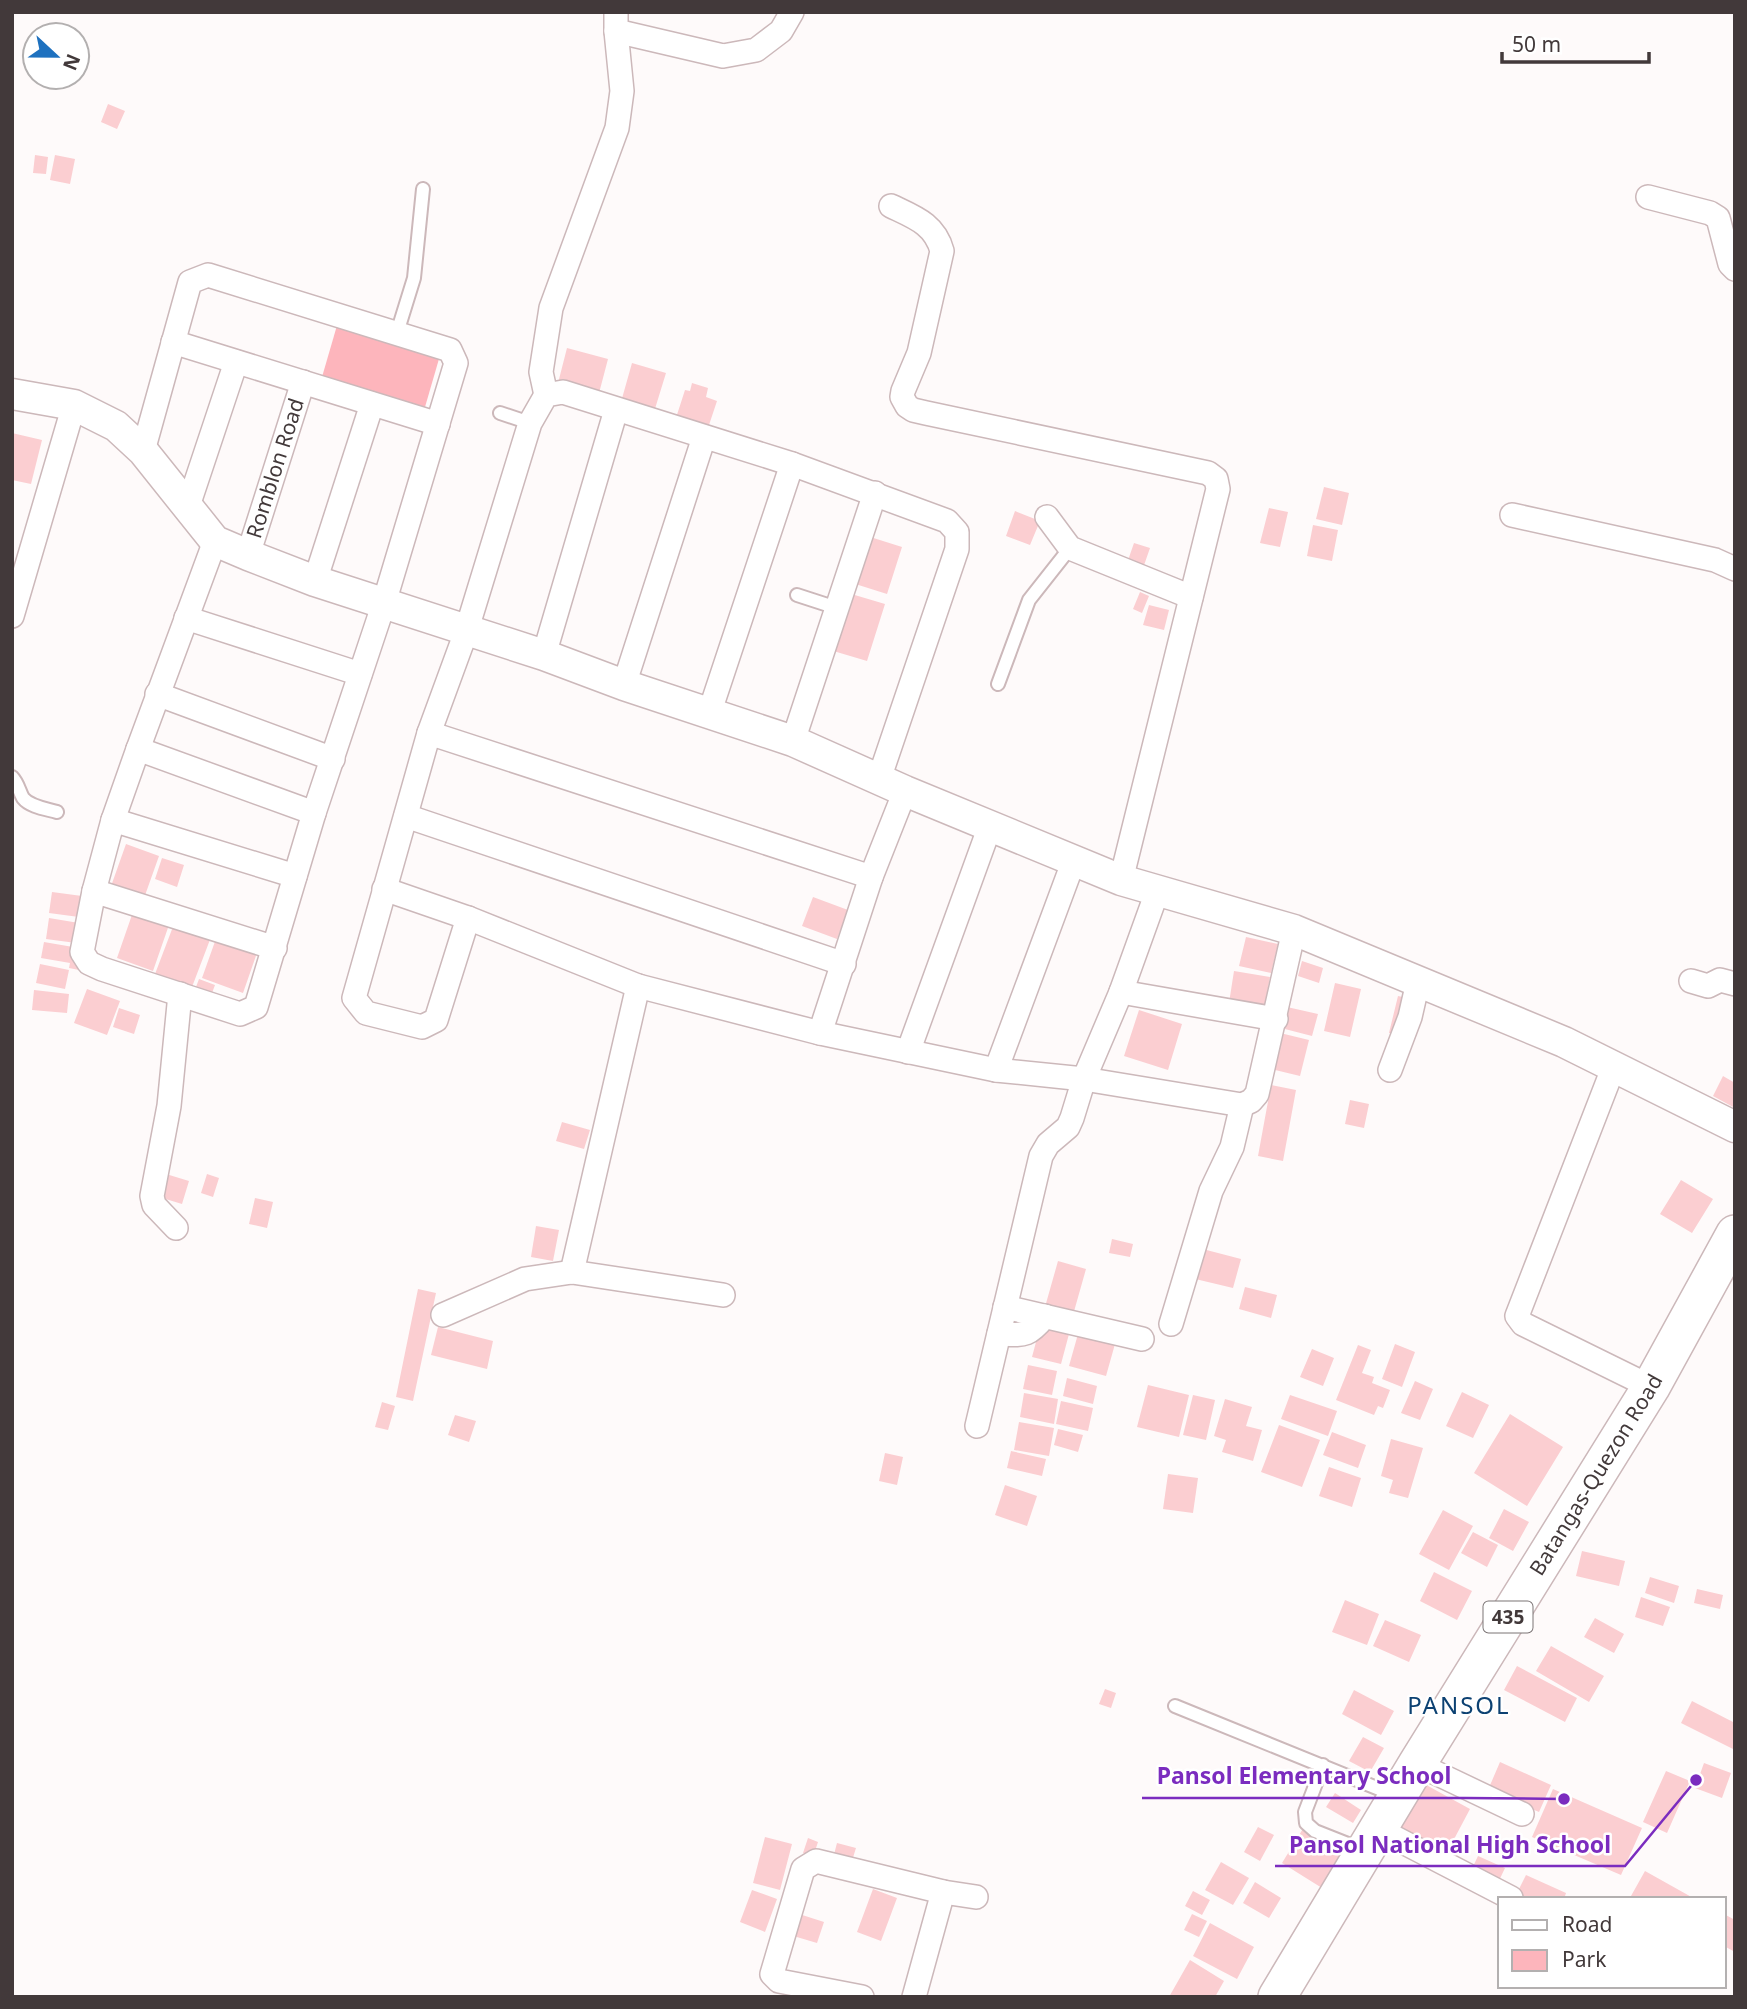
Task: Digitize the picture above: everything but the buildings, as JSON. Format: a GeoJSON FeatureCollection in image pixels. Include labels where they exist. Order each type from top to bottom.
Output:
{"type":"FeatureCollection","features":[{"type":"Feature","properties":{"kind":"main road","name":"Batangas-Quezon Road"},"geometry":{"type":"LineString","coordinates":[[1277,1997],[1397,1796],[1651,1387],[1735,1234]]}},
{"type":"Feature","properties":{"kind":"street"},"geometry":{"type":"LineString","coordinates":[[468,918],[436,1020],[422,1027],[366,1013],[354,998],[384,889],[429,733],[466,632],[530,423],[546,395],[541,372],[551,308],[617,128],[622,91],[616,22],[723,55],[756,50],[781,32],[792,12]]}},
{"type":"Feature","properties":{"kind":"street"},"geometry":{"type":"LineString","coordinates":[[1648,197],[1710,213],[1718,218],[1730,264],[1735,269]]}},
{"type":"Feature","properties":{"kind":"street"},"geometry":{"type":"LineString","coordinates":[[891,206],[925,222],[936,234],[942,251],[919,353],[903,391],[902,397],[907,406],[926,413],[1208,473],[1216,479],[1218,489],[1121,880]]}},
{"type":"Feature","properties":{"kind":"street"},"geometry":{"type":"LineString","coordinates":[[143,452],[190,282],[208,275],[450,350],[456,363],[384,603],[314,813],[256,1007],[240,1014],[89,963],[82,952],[94,891],[113,820],[215,541]]}},
{"type":"Feature","properties":{"kind":"street"},"geometry":{"type":"LineString","coordinates":[[173,342],[438,424]]}},
{"type":"Feature","properties":{"kind":"street"},"geometry":{"type":"LineString","coordinates":[[188,506],[236,362]]}},
{"type":"Feature","properties":{"kind":"street","name":"Romblon Road"},"geometry":{"type":"LineString","coordinates":[[248,555],[303,382]]}},
{"type":"Feature","properties":{"kind":"street"},"geometry":{"type":"LineString","coordinates":[[546,395],[563,392],[792,464],[947,521],[957,532],[957,549],[892,785],[872,877],[820,1033]]}},
{"type":"Feature","properties":{"kind":"street"},"geometry":{"type":"LineString","coordinates":[[12,394],[74,405],[116,426],[143,452],[215,541],[315,581],[544,655],[624,685],[793,741],[1121,880],[1294,930],[1564,1042],[1735,1127]]}},
{"type":"Feature","properties":{"kind":"street"},"geometry":{"type":"LineString","coordinates":[[315,581],[372,404]]}},
{"type":"Feature","properties":{"kind":"street"},"geometry":{"type":"LineString","coordinates":[[12,616],[74,405]]}},
{"type":"Feature","properties":{"kind":"street"},"geometry":{"type":"LineString","coordinates":[[544,655],[617,410]]}},
{"type":"Feature","properties":{"kind":"street"},"geometry":{"type":"LineString","coordinates":[[624,685],[704,437]]}},
{"type":"Feature","properties":{"kind":"street"},"geometry":{"type":"LineString","coordinates":[[709,714],[792,464]]}},
{"type":"Feature","properties":{"kind":"street"},"geometry":{"type":"LineString","coordinates":[[793,741],[875,493]]}},
{"type":"Feature","properties":{"kind":"street"},"geometry":{"type":"LineString","coordinates":[[1512,515],[1715,560],[1735,569]]}},
{"type":"Feature","properties":{"kind":"street"},"geometry":{"type":"LineString","coordinates":[[1047,517],[1070,548],[1191,597]]}},
{"type":"Feature","properties":{"kind":"street"},"geometry":{"type":"LineString","coordinates":[[186,618],[360,674]]}},
{"type":"Feature","properties":{"kind":"street"},"geometry":{"type":"LineString","coordinates":[[157,694],[334,759]]}},
{"type":"Feature","properties":{"kind":"street"},"geometry":{"type":"LineString","coordinates":[[429,733],[872,877]]}},
{"type":"Feature","properties":{"kind":"street"},"geometry":{"type":"LineString","coordinates":[[138,749],[314,813]]}},
{"type":"Feature","properties":{"kind":"street"},"geometry":{"type":"LineString","coordinates":[[405,816],[844,964]]}},
{"type":"Feature","properties":{"kind":"street"},"geometry":{"type":"LineString","coordinates":[[113,820],[295,876]]}},
{"type":"Feature","properties":{"kind":"street"},"geometry":{"type":"LineString","coordinates":[[908,1052],[990,826]]}},
{"type":"Feature","properties":{"kind":"street"},"geometry":{"type":"LineString","coordinates":[[996,1070],[1074,860]]}},
{"type":"Feature","properties":{"kind":"street"},"geometry":{"type":"LineString","coordinates":[[384,889],[468,918],[638,986],[820,1033],[996,1070],[1084,1079],[1242,1105],[1257,1094],[1294,930]]}},
{"type":"Feature","properties":{"kind":"street"},"geometry":{"type":"LineString","coordinates":[[94,891],[275,948]]}},
{"type":"Feature","properties":{"kind":"street"},"geometry":{"type":"LineString","coordinates":[[977,1426],[1041,1156],[1048,1144],[1068,1127],[1157,892]]}},
{"type":"Feature","properties":{"kind":"street"},"geometry":{"type":"LineString","coordinates":[[1691,981],[1708,986],[1720,980],[1735,984]]}},
{"type":"Feature","properties":{"kind":"street"},"geometry":{"type":"LineString","coordinates":[[1390,1070],[1410,1017],[1418,982]]}},
{"type":"Feature","properties":{"kind":"street"},"geometry":{"type":"LineString","coordinates":[[572,1272],[638,986]]}},
{"type":"Feature","properties":{"kind":"street"},"geometry":{"type":"LineString","coordinates":[[1121,992],[1276,1019]]}},
{"type":"Feature","properties":{"kind":"street"},"geometry":{"type":"LineString","coordinates":[[176,1228],[154,1205],[152,1196],[169,1106],[180,994]]}},
{"type":"Feature","properties":{"kind":"street"},"geometry":{"type":"LineString","coordinates":[[1614,1066],[1517,1316],[1523,1324],[1651,1387]]}},
{"type":"Feature","properties":{"kind":"street"},"geometry":{"type":"LineString","coordinates":[[1171,1324],[1211,1191],[1232,1147],[1242,1105]]}},
{"type":"Feature","properties":{"kind":"street"},"geometry":{"type":"LineString","coordinates":[[443,1315],[525,1279],[572,1272],[723,1295]]}},
{"type":"Feature","properties":{"kind":"street"},"geometry":{"type":"LineString","coordinates":[[1005,1307],[1142,1339]]}},
{"type":"Feature","properties":{"kind":"street"},"geometry":{"type":"LineString","coordinates":[[999,1334],[1026,1335],[1034,1330],[1045,1316]]}},
{"type":"Feature","properties":{"kind":"street"},"geometry":{"type":"LineString","coordinates":[[1417,1764],[1522,1814]]}},
{"type":"Feature","properties":{"kind":"street"},"geometry":{"type":"LineString","coordinates":[[1371,1840],[1509,1897]]}},
{"type":"Feature","properties":{"kind":"street"},"geometry":{"type":"LineString","coordinates":[[862,1997],[779,1981],[772,1974],[803,1869],[816,1861],[943,1892],[976,1897]]}},
{"type":"Feature","properties":{"kind":"street"},"geometry":{"type":"LineString","coordinates":[[914,1997],[943,1892]]}},
{"type":"Feature","properties":{"kind":"lane"},"geometry":{"type":"LineString","coordinates":[[397,333],[414,278],[423,189]]}},
{"type":"Feature","properties":{"kind":"lane"},"geometry":{"type":"LineString","coordinates":[[500,413],[530,423]]}},
{"type":"Feature","properties":{"kind":"lane"},"geometry":{"type":"LineString","coordinates":[[998,684],[1029,600],[1070,548]]}},
{"type":"Feature","properties":{"kind":"lane"},"geometry":{"type":"LineString","coordinates":[[797,595],[837,608]]}},
{"type":"Feature","properties":{"kind":"lane"},"geometry":{"type":"LineString","coordinates":[[12,777],[29,804],[57,812]]}},
{"type":"Feature","properties":{"kind":"lane"},"geometry":{"type":"LineString","coordinates":[[1175,1706],[1397,1796]]}},
{"type":"Feature","properties":{"kind":"lane"},"geometry":{"type":"LineString","coordinates":[[1323,1765],[1305,1812],[1306,1823],[1315,1830],[1371,1840]]}},
{"type":"Feature","properties":{"kind":"green space"},"geometry":{"type":"Polygon","coordinates":[[[338,322],[441,352],[425,407],[322,377],[338,322]]]}},
{"type":"Feature","properties":{"kind":"place","name":"Pansol National High School"},"geometry":{"type":"Point","coordinates":[1696,1780]}},
{"type":"Feature","properties":{"kind":"place","name":"Pansol Elementary School"},"geometry":{"type":"Point","coordinates":[1564,1799]}},
{"type":"Feature","properties":{"kind":"district","name":"PANSOL"},"geometry":{"type":"Point","coordinates":[1459,1706]}}]}
